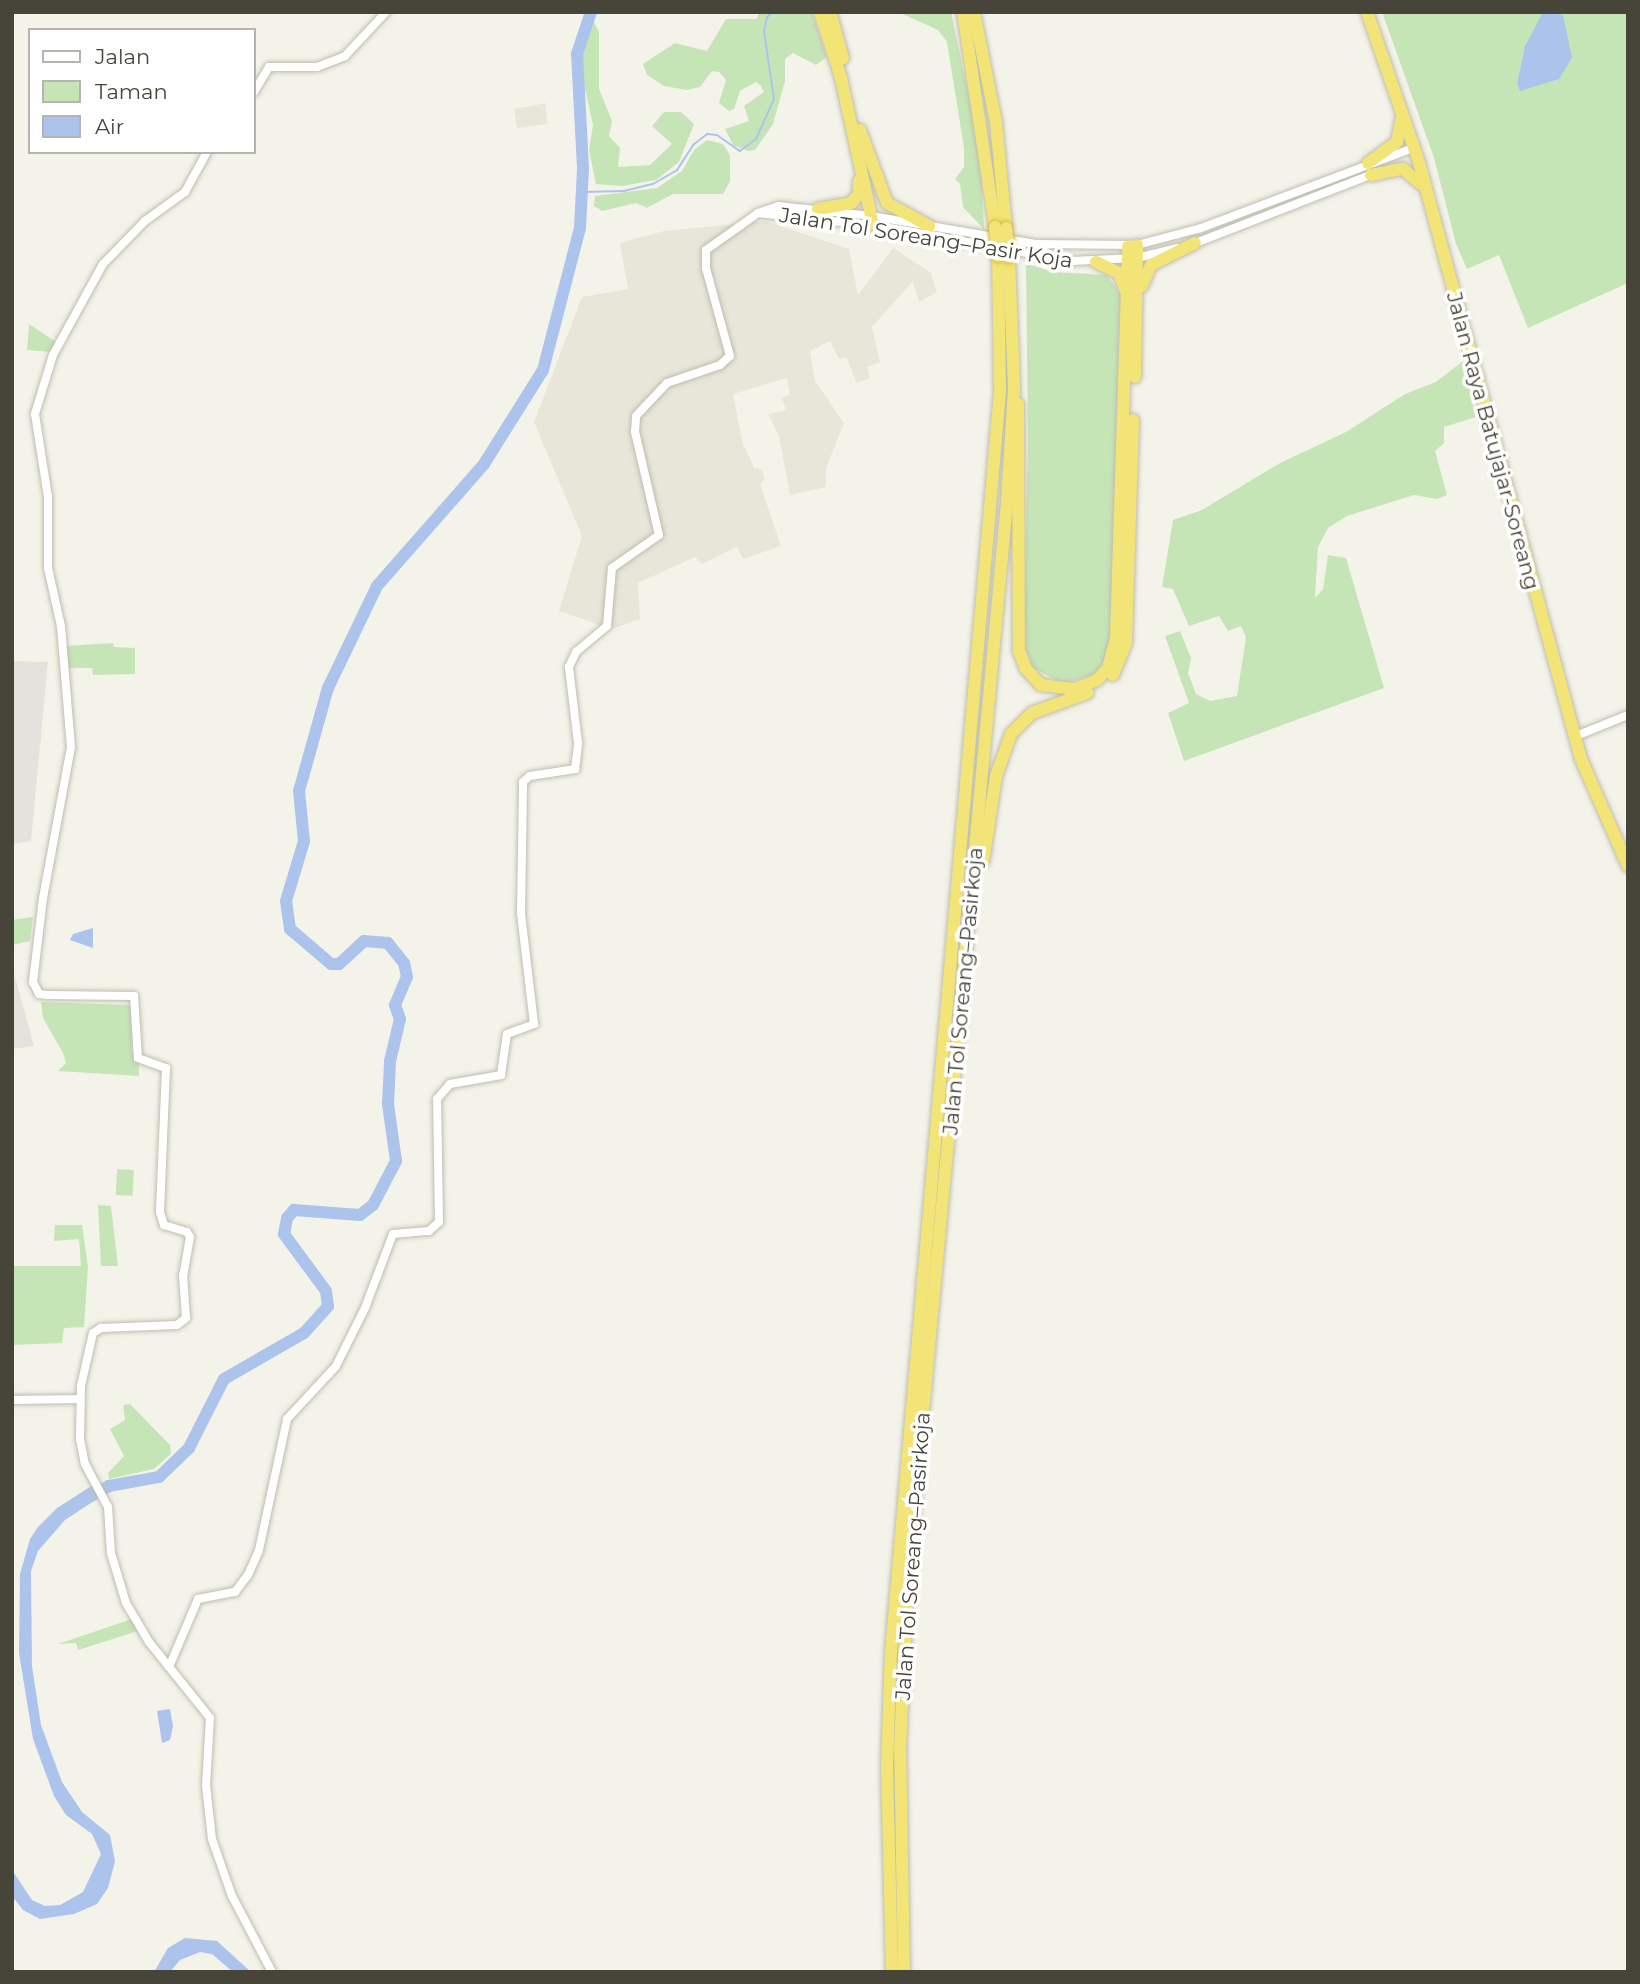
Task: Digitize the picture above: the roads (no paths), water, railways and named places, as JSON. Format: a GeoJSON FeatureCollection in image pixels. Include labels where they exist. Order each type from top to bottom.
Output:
{"type":"FeatureCollection","features":[{"type":"Feature","properties":{"kind":"highway"},"geometry":{"type":"LineString","coordinates":[[820,12],[875,221]]}},
{"type":"Feature","properties":{"kind":"highway"},"geometry":{"type":"LineString","coordinates":[[830,12],[859,126],[875,221]]}},
{"type":"Feature","properties":{"kind":"highway","name":"Jalan Raya Batujajar-Soreang"},"geometry":{"type":"LineString","coordinates":[[1367,12],[1416,153],[1460,326],[1590,786],[1628,866]]}},
{"type":"Feature","properties":{"kind":"highway","name":"Jalan Tol Soreang–Pasirkoja"},"geometry":{"type":"LineString","coordinates":[[904,1972],[900,1748],[908,1574],[973,904],[1014,387],[1001,228],[968,14]]}},
{"type":"Feature","properties":{"kind":"highway"},"geometry":{"type":"LineString","coordinates":[[1370,169],[1397,142],[1402,113]]}},
{"type":"Feature","properties":{"kind":"highway"},"geometry":{"type":"LineString","coordinates":[[859,126],[887,203],[929,226]]}},
{"type":"Feature","properties":{"kind":"highway"},"geometry":{"type":"LineString","coordinates":[[818,209],[855,199],[860,187],[858,150]]}},
{"type":"Feature","properties":{"kind":"highway"},"geometry":{"type":"LineString","coordinates":[[1370,169],[1409,170],[1426,194]]}},
{"type":"Feature","properties":{"kind":"highway"},"geometry":{"type":"LineString","coordinates":[[1014,387],[1021,415],[1020,651],[1026,669],[1041,685],[1075,689],[1097,680],[1108,668],[1116,638],[1134,312],[1143,276],[1151,265],[1195,243]]}},
{"type":"Feature","properties":{"kind":"highway"},"geometry":{"type":"LineString","coordinates":[[973,904],[996,776],[1011,734],[1032,713],[1099,688],[1122,658],[1128,616],[1133,252]]}},
{"type":"Feature","properties":{"kind":"highway","name":"Jalan Tol Soreang–Pasirkoja"},"geometry":{"type":"LineString","coordinates":[[892,1972],[887,1779],[891,1652],[996,447],[1004,256]]}},
{"type":"Feature","properties":{"kind":"highway"},"geometry":{"type":"LineString","coordinates":[[1096,262],[1122,277],[1134,312]]}},
{"type":"Feature","properties":{"kind":"street"},"geometry":{"type":"LineString","coordinates":[[256,89],[270,67],[317,66],[345,56],[386,12]]}},
{"type":"Feature","properties":{"kind":"street","name":"Jalan Tol Soreang–Pasir Koja"},"geometry":{"type":"LineString","coordinates":[[758,213],[778,206],[818,209],[1014,254],[1096,262],[1133,252],[1416,153]]}},
{"type":"Feature","properties":{"kind":"street"},"geometry":{"type":"LineString","coordinates":[[206,154],[185,192],[145,221],[103,264],[53,355],[35,414],[47,485],[48,568],[61,626],[71,748],[43,898],[33,982],[39,994],[135,998],[138,1058],[166,1068],[161,1219],[167,1226],[187,1231],[190,1238],[183,1275],[185,1320],[177,1325],[95,1330],[87,1346],[80,1399],[80,1438],[93,1479],[106,1503],[119,1587],[136,1622],[210,1718],[206,1785],[212,1839],[232,1896],[272,1972]]}},
{"type":"Feature","properties":{"kind":"street","name":"Jalan Tol Soreang–Pasir Koja"},"geometry":{"type":"LineString","coordinates":[[758,213],[929,226],[1036,244],[1133,252],[1195,243],[1370,169]]}},
{"type":"Feature","properties":{"kind":"street"},"geometry":{"type":"LineString","coordinates":[[169,1667],[198,1599],[235,1592],[248,1575],[259,1550],[288,1419],[336,1366],[365,1308],[393,1234],[437,1227],[441,1213],[437,1099],[450,1084],[498,1077],[504,1070],[507,1034],[534,1024],[521,914],[523,782],[530,776],[575,769],[578,743],[569,667],[576,652],[607,626],[612,568],[657,539],[660,531],[643,469],[636,416],[667,383],[720,365],[730,356],[704,254],[758,213]]}},
{"type":"Feature","properties":{"kind":"street"},"geometry":{"type":"LineString","coordinates":[[1576,736],[1628,715]]}},
{"type":"Feature","properties":{"kind":"street"},"geometry":{"type":"LineString","coordinates":[[12,1400],[80,1399]]}},
{"type":"Feature","properties":{"kind":"water"},"geometry":{"type":"Polygon","coordinates":[[[1543,12],[1563,15],[1572,58],[1559,79],[1520,91],[1517,84],[1525,46],[1543,12]]]}},
{"type":"Feature","properties":{"kind":"water"},"geometry":{"type":"Polygon","coordinates":[[[93,928],[93,948],[70,940],[73,934],[93,928]]]}},
{"type":"Feature","properties":{"kind":"water"},"geometry":{"type":"Polygon","coordinates":[[[93,1485],[100,1497],[65,1520],[38,1551],[31,1571],[32,1666],[41,1725],[62,1782],[82,1812],[110,1835],[115,1861],[108,1888],[97,1904],[74,1914],[40,1919],[23,1910],[12,1896],[12,1870],[32,1900],[45,1906],[60,1905],[83,1892],[101,1854],[92,1834],[66,1815],[54,1796],[33,1739],[19,1653],[20,1574],[30,1539],[38,1527],[57,1508],[93,1485]]]}},
{"type":"Feature","properties":{"kind":"water"},"geometry":{"type":"Polygon","coordinates":[[[170,1709],[173,1726],[170,1740],[162,1743],[157,1711],[170,1709]]]}},
{"type":"Feature","properties":{"kind":"water"},"geometry":{"type":"Polygon","coordinates":[[[185,1938],[217,1941],[251,1972],[233,1972],[212,1954],[200,1952],[180,1960],[170,1972],[154,1972],[168,1948],[185,1938]]]}},
{"type":"Feature","properties":{"kind":"waterway"},"geometry":{"type":"LineString","coordinates":[[91,1496],[109,1486],[159,1477],[189,1448],[224,1379],[304,1333],[328,1306],[326,1291],[284,1234],[287,1218],[294,1210],[360,1215],[373,1205],[396,1161],[388,1104],[390,1061],[400,1019],[395,1005],[407,977],[404,963],[388,943],[364,941],[339,964],[331,964],[290,929],[286,901],[304,841],[299,791],[328,688],[377,586],[484,464],[543,370],[580,228],[583,168],[577,54],[591,12]]}},
{"type":"Feature","properties":{"kind":"waterway"},"geometry":{"type":"LineString","coordinates":[[582,192],[624,191],[653,184],[677,170],[693,145],[707,134],[717,135],[740,151],[756,139],[774,99],[764,31],[767,17],[773,12]]}}]}
